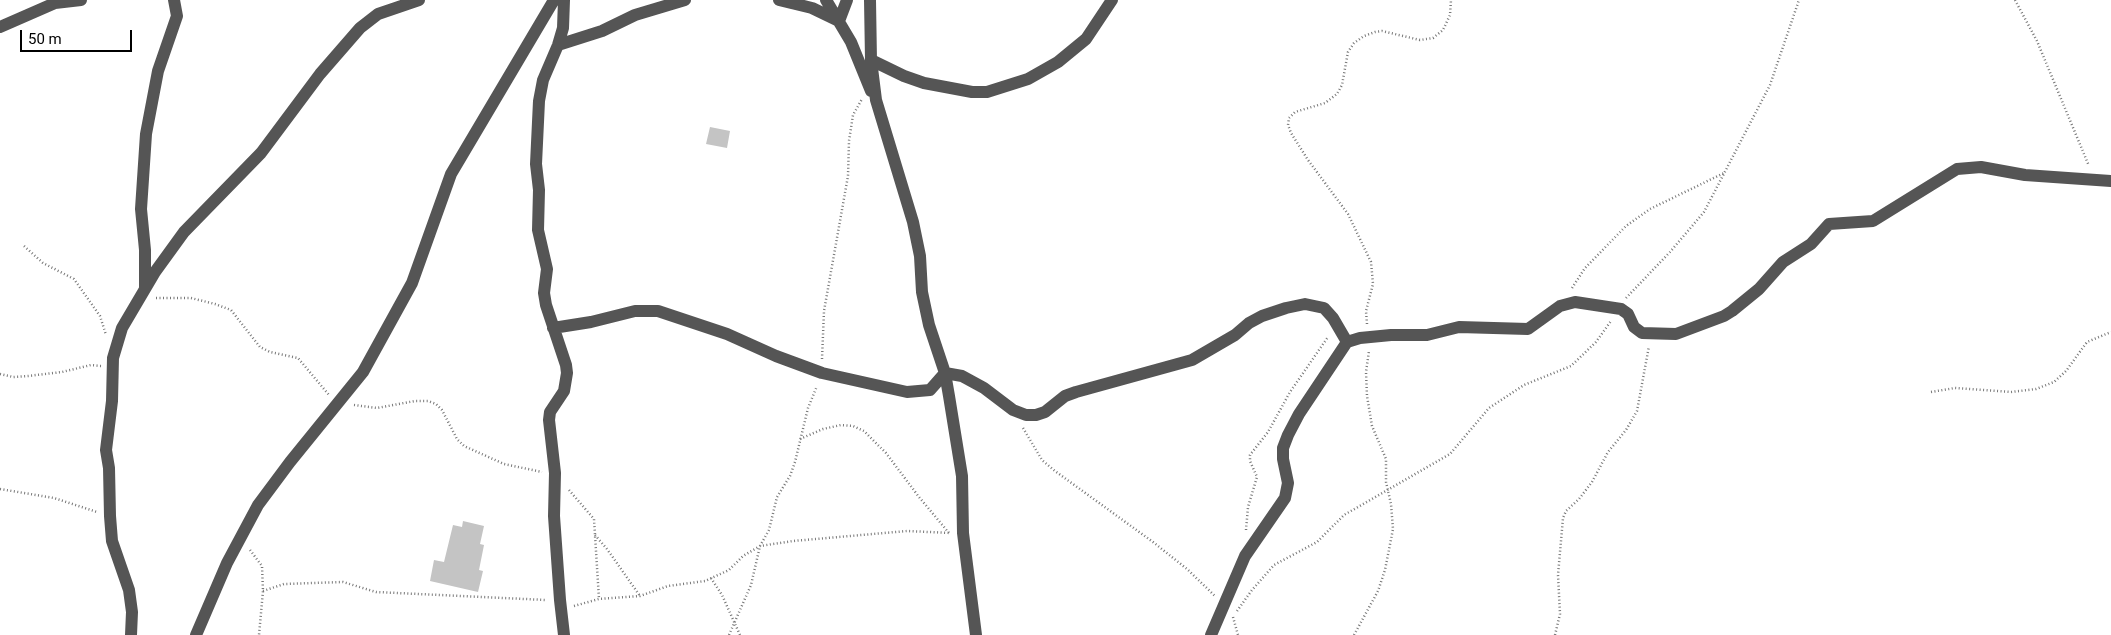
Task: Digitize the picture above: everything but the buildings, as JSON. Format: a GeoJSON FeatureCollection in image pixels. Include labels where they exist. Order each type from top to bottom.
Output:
{"type":"FeatureCollection","features":[{"type":"Feature","properties":{"kind":"street"},"geometry":{"type":"LineString","coordinates":[[0,27],[55,3],[81,0]]}},
{"type":"Feature","properties":{"kind":"street"},"geometry":{"type":"LineString","coordinates":[[142,293],[145,250],[141,209],[146,134],[158,71],[177,16],[174,0]]}},
{"type":"Feature","properties":{"kind":"street"},"geometry":{"type":"LineString","coordinates":[[131,635],[132,612],[129,590],[112,541],[109,468],[106,450],[112,401],[112,364],[122,328],[142,293],[184,232],[261,153],[320,74],[360,28],[378,14],[419,0]]}},
{"type":"Feature","properties":{"kind":"street"},"geometry":{"type":"LineString","coordinates":[[196,635],[208,604],[258,505],[362,372],[401,304],[421,261],[450,174],[554,0]]}},
{"type":"Feature","properties":{"kind":"street"},"geometry":{"type":"LineString","coordinates":[[564,0],[563,28],[543,80],[538,101],[536,164],[539,190],[538,230],[547,269],[544,293],[546,306],[568,374],[564,391],[550,412],[550,436],[555,473],[554,516],[564,635]]}},
{"type":"Feature","properties":{"kind":"street"},"geometry":{"type":"LineString","coordinates":[[558,45],[602,31],[635,15],[685,0]]}},
{"type":"Feature","properties":{"kind":"street"},"geometry":{"type":"LineString","coordinates":[[779,0],[812,8],[839,22]]}},
{"type":"Feature","properties":{"kind":"street"},"geometry":{"type":"LineString","coordinates":[[826,0],[851,42],[876,100]]}},
{"type":"Feature","properties":{"kind":"street"},"geometry":{"type":"LineString","coordinates":[[839,22],[847,0]]}},
{"type":"Feature","properties":{"kind":"street"},"geometry":{"type":"LineString","coordinates":[[870,0],[871,60],[876,100],[913,222],[920,256],[922,292],[928,325],[945,373],[962,476],[963,533],[976,635]]}},
{"type":"Feature","properties":{"kind":"street"},"geometry":{"type":"LineString","coordinates":[[871,60],[904,76],[924,82],[972,92],[986,92],[1028,79],[1058,62],[1086,39],[1112,0]]}},
{"type":"Feature","properties":{"kind":"street"},"geometry":{"type":"LineString","coordinates":[[1211,635],[1245,556],[1285,498],[1288,483],[1283,459],[1283,448],[1288,435],[1299,414],[1347,342],[1390,335],[1427,335],[1458,327],[1528,329],[1560,306],[1575,302],[1617,308],[1628,314],[1638,332],[1651,335],[1676,334],[1728,314],[1759,289],[1784,262],[1811,244],[1829,224],[1873,221],[1956,169],[1981,167],[2025,176],[2111,181]]}},
{"type":"Feature","properties":{"kind":"street"},"geometry":{"type":"LineString","coordinates":[[945,373],[962,376],[974,382],[1013,410],[1036,415],[1045,412],[1065,396],[1076,392],[1192,360],[1235,335],[1255,319],[1295,306],[1305,304],[1324,308],[1347,342]]}},
{"type":"Feature","properties":{"kind":"street"},"geometry":{"type":"LineString","coordinates":[[553,328],[591,322],[635,311],[658,311],[727,334],[776,356],[822,373],[917,393],[930,390],[945,373]]}},
{"type":"Feature","properties":{"kind":"path"},"geometry":{"type":"LineString","coordinates":[[1354,635],[1378,591],[1385,570],[1393,529],[1386,459],[1372,426],[1367,396],[1366,372],[1370,338],[1366,320],[1373,284],[1372,262],[1348,214],[1308,160],[1291,133],[1288,124],[1289,118],[1295,112],[1332,100],[1337,94],[1342,85],[1345,60],[1354,43],[1375,32],[1389,32],[1420,40],[1433,38],[1443,30],[1450,15],[1451,0]]}},
{"type":"Feature","properties":{"kind":"path"},"geometry":{"type":"LineString","coordinates":[[1229,622],[1252,590],[1274,565],[1317,542],[1337,520],[1450,454],[1489,408],[1499,400],[1524,386],[1571,366],[1596,342],[1617,308],[1670,252],[1704,212],[1770,85],[1799,0]]}},
{"type":"Feature","properties":{"kind":"path"},"geometry":{"type":"LineString","coordinates":[[2015,0],[2037,41],[2095,181]]}},
{"type":"Feature","properties":{"kind":"path"},"geometry":{"type":"LineString","coordinates":[[729,635],[752,585],[760,546],[769,530],[777,497],[790,476],[808,408],[822,373],[824,311],[848,176],[849,141],[853,115],[869,87]]}},
{"type":"Feature","properties":{"kind":"path"},"geometry":{"type":"LineString","coordinates":[[1560,306],[1585,268],[1626,226],[1650,210],[1726,172]]}},
{"type":"Feature","properties":{"kind":"path"},"geometry":{"type":"LineString","coordinates":[[0,374],[13,377],[44,375],[92,365],[112,364],[100,316],[74,279],[43,262],[24,246]]}},
{"type":"Feature","properties":{"kind":"path"},"geometry":{"type":"LineString","coordinates":[[142,293],[191,298],[230,310],[260,347],[298,358],[322,388],[337,403],[377,408],[428,401],[436,404],[442,410],[457,438],[464,446],[504,464],[536,472],[555,473],[578,503],[594,519],[599,599]]}},
{"type":"Feature","properties":{"kind":"path"},"geometry":{"type":"LineString","coordinates":[[1931,392],[1955,388],[2012,392],[2036,389],[2054,382],[2066,371],[2087,342],[2111,332]]}},
{"type":"Feature","properties":{"kind":"path"},"geometry":{"type":"LineString","coordinates":[[1555,635],[1560,614],[1558,574],[1563,518],[1566,511],[1579,499],[1592,482],[1608,452],[1626,430],[1638,411],[1651,335]]}},
{"type":"Feature","properties":{"kind":"path"},"geometry":{"type":"LineString","coordinates":[[1013,410],[1042,460],[1055,472],[1153,542],[1187,569],[1225,606]]}},
{"type":"Feature","properties":{"kind":"path"},"geometry":{"type":"LineString","coordinates":[[800,440],[823,429],[841,425],[864,431],[886,453],[919,497],[949,532]]}},
{"type":"Feature","properties":{"kind":"path"},"geometry":{"type":"LineString","coordinates":[[0,489],[54,498],[110,516]]}},
{"type":"Feature","properties":{"kind":"path"},"geometry":{"type":"LineString","coordinates":[[263,591],[284,584],[343,582],[376,592],[528,600],[560,605],[599,599],[640,596],[668,586],[711,578],[729,570],[743,556],[760,546],[793,541],[907,531],[963,533]]}},
{"type":"Feature","properties":{"kind":"path"},"geometry":{"type":"LineString","coordinates":[[594,535],[607,548],[640,596]]}},
{"type":"Feature","properties":{"kind":"path"},"geometry":{"type":"LineString","coordinates":[[238,542],[250,550],[262,566],[263,591],[259,635]]}},
{"type":"Feature","properties":{"kind":"path"},"geometry":{"type":"LineString","coordinates":[[711,578],[722,595],[740,635]]}},
{"type":"Feature","properties":{"kind":"path"},"geometry":{"type":"LineString","coordinates":[[1233,617],[1238,635]]}}]}
